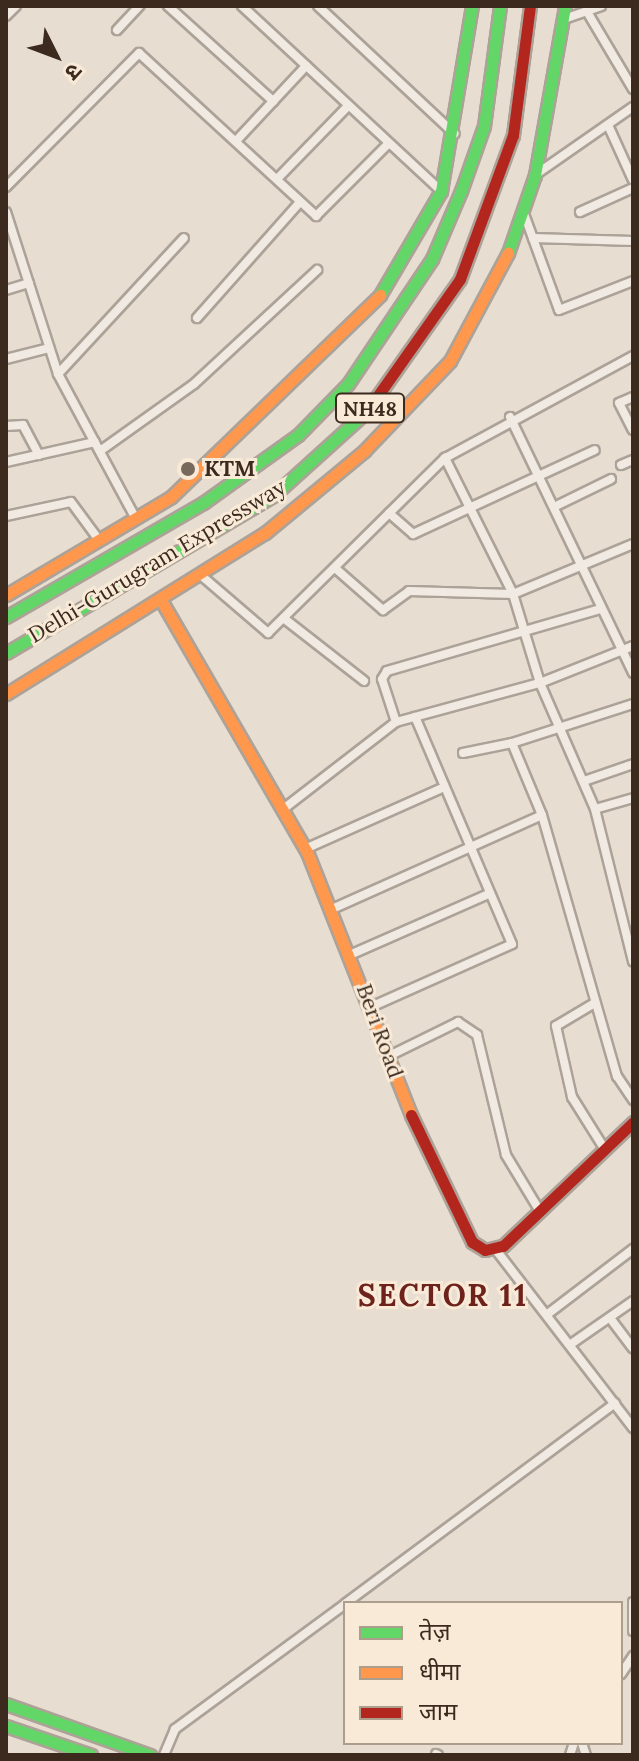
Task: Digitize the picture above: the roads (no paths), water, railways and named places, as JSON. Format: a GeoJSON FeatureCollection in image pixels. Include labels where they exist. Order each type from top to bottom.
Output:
{"type":"FeatureCollection","features":[{"type":"Feature","properties":{"kind":"main road"},"geometry":{"type":"LineString","coordinates":[[6,595],[136,519],[180,488],[372,309],[441,191],[455,134],[472,6]]}},
{"type":"Feature","properties":{"kind":"main road","name":"Delhi-Gurugram Expressway"},"geometry":{"type":"LineString","coordinates":[[6,617],[203,503],[298,435],[348,384],[424,272],[461,191],[484,126],[500,6]]}},
{"type":"Feature","properties":{"kind":"main road","name":"Delhi-Gurugram Expressway"},"geometry":{"type":"LineString","coordinates":[[6,653],[274,495],[375,403],[460,279],[490,204],[513,135],[530,6]]}},
{"type":"Feature","properties":{"kind":"main road"},"geometry":{"type":"LineString","coordinates":[[6,694],[203,577],[364,451],[450,361],[481,313],[535,175],[564,12]]}},
{"type":"Feature","properties":{"kind":"main road","name":"Beri Road"},"geometry":{"type":"LineString","coordinates":[[162,602],[305,849],[352,954],[389,1056],[472,1242],[496,1250]]}},
{"type":"Feature","properties":{"kind":"main road"},"geometry":{"type":"LineString","coordinates":[[496,1250],[633,1122]]}},
{"type":"Feature","properties":{"kind":"main road"},"geometry":{"type":"LineString","coordinates":[[6,1704],[150,1755]]}},
{"type":"Feature","properties":{"kind":"main road"},"geometry":{"type":"LineString","coordinates":[[6,1726],[91,1755]]}},
{"type":"Feature","properties":{"kind":"street"},"geometry":{"type":"LineString","coordinates":[[6,16],[16,6]]}},
{"type":"Feature","properties":{"kind":"street"},"geometry":{"type":"LineString","coordinates":[[117,30],[139,6]]}},
{"type":"Feature","properties":{"kind":"street"},"geometry":{"type":"LineString","coordinates":[[168,6],[273,101]]}},
{"type":"Feature","properties":{"kind":"street"},"geometry":{"type":"LineString","coordinates":[[242,6],[441,191]]}},
{"type":"Feature","properties":{"kind":"street"},"geometry":{"type":"LineString","coordinates":[[318,6],[455,134]]}},
{"type":"Feature","properties":{"kind":"street"},"geometry":{"type":"LineString","coordinates":[[564,12],[589,15],[601,6]]}},
{"type":"Feature","properties":{"kind":"street"},"geometry":{"type":"LineString","coordinates":[[589,15],[633,89]]}},
{"type":"Feature","properties":{"kind":"street"},"geometry":{"type":"LineString","coordinates":[[6,187],[139,53],[316,216],[326,212],[389,143]]}},
{"type":"Feature","properties":{"kind":"street"},"geometry":{"type":"LineString","coordinates":[[236,141],[306,66]]}},
{"type":"Feature","properties":{"kind":"street"},"geometry":{"type":"LineString","coordinates":[[277,179],[348,106]]}},
{"type":"Feature","properties":{"kind":"street"},"geometry":{"type":"LineString","coordinates":[[535,175],[633,107]]}},
{"type":"Feature","properties":{"kind":"street"},"geometry":{"type":"LineString","coordinates":[[608,125],[633,180]]}},
{"type":"Feature","properties":{"kind":"street"},"geometry":{"type":"LineString","coordinates":[[625,162],[633,156]]}},
{"type":"Feature","properties":{"kind":"street"},"geometry":{"type":"LineString","coordinates":[[580,212],[633,188]]}},
{"type":"Feature","properties":{"kind":"street"},"geometry":{"type":"LineString","coordinates":[[197,318],[299,203]]}},
{"type":"Feature","properties":{"kind":"street"},"geometry":{"type":"LineString","coordinates":[[523,210],[559,310],[633,281]]}},
{"type":"Feature","properties":{"kind":"street"},"geometry":{"type":"LineString","coordinates":[[7,217],[58,374],[136,519]]}},
{"type":"Feature","properties":{"kind":"street"},"geometry":{"type":"LineString","coordinates":[[58,374],[184,238]]}},
{"type":"Feature","properties":{"kind":"street"},"geometry":{"type":"LineString","coordinates":[[533,238],[633,241]]}},
{"type":"Feature","properties":{"kind":"street"},"geometry":{"type":"LineString","coordinates":[[6,462],[97,446],[194,384],[317,270]]}},
{"type":"Feature","properties":{"kind":"street"},"geometry":{"type":"LineString","coordinates":[[6,290],[29,283]]}},
{"type":"Feature","properties":{"kind":"street"},"geometry":{"type":"LineString","coordinates":[[6,359],[49,348]]}},
{"type":"Feature","properties":{"kind":"street"},"geometry":{"type":"LineString","coordinates":[[203,577],[265,632],[286,620],[445,458],[510,417],[633,356]]}},
{"type":"Feature","properties":{"kind":"street"},"geometry":{"type":"LineString","coordinates":[[633,397],[619,403],[633,430]]}},
{"type":"Feature","properties":{"kind":"street"},"geometry":{"type":"LineString","coordinates":[[510,417],[558,505],[581,565],[633,673]]}},
{"type":"Feature","properties":{"kind":"street"},"geometry":{"type":"LineString","coordinates":[[6,426],[23,425],[39,455]]}},
{"type":"Feature","properties":{"kind":"street"},"geometry":{"type":"LineString","coordinates":[[389,513],[413,534],[595,450]]}},
{"type":"Feature","properties":{"kind":"street"},"geometry":{"type":"LineString","coordinates":[[445,458],[513,594],[540,683],[595,809],[628,916],[633,961]]}},
{"type":"Feature","properties":{"kind":"street"},"geometry":{"type":"LineString","coordinates":[[621,465],[633,460]]}},
{"type":"Feature","properties":{"kind":"street"},"geometry":{"type":"LineString","coordinates":[[558,505],[611,479]]}},
{"type":"Feature","properties":{"kind":"street"},"geometry":{"type":"LineString","coordinates":[[6,516],[71,502],[99,540]]}},
{"type":"Feature","properties":{"kind":"street"},"geometry":{"type":"LineString","coordinates":[[335,568],[378,609],[409,591],[513,594],[633,544]]}},
{"type":"Feature","properties":{"kind":"street"},"geometry":{"type":"LineString","coordinates":[[396,722],[382,679],[387,671],[524,634],[601,609]]}},
{"type":"Feature","properties":{"kind":"street"},"geometry":{"type":"LineString","coordinates":[[286,620],[364,681]]}},
{"type":"Feature","properties":{"kind":"street"},"geometry":{"type":"LineString","coordinates":[[282,810],[396,722],[540,683],[633,646]]}},
{"type":"Feature","properties":{"kind":"street"},"geometry":{"type":"LineString","coordinates":[[463,753],[512,743],[633,704]]}},
{"type":"Feature","properties":{"kind":"street"},"geometry":{"type":"LineString","coordinates":[[373,1006],[510,946],[471,849],[440,789],[415,717]]}},
{"type":"Feature","properties":{"kind":"street"},"geometry":{"type":"LineString","coordinates":[[512,743],[542,815],[593,1004],[617,1076],[633,1100]]}},
{"type":"Feature","properties":{"kind":"street"},"geometry":{"type":"LineString","coordinates":[[584,781],[633,764]]}},
{"type":"Feature","properties":{"kind":"street"},"geometry":{"type":"LineString","coordinates":[[305,849],[440,789]]}},
{"type":"Feature","properties":{"kind":"street"},"geometry":{"type":"LineString","coordinates":[[595,809],[633,798]]}},
{"type":"Feature","properties":{"kind":"street"},"geometry":{"type":"LineString","coordinates":[[332,909],[542,815]]}},
{"type":"Feature","properties":{"kind":"street"},"geometry":{"type":"LineString","coordinates":[[352,954],[489,894]]}},
{"type":"Feature","properties":{"kind":"street"},"geometry":{"type":"LineString","coordinates":[[593,1004],[556,1026],[572,1097],[604,1148]]}},
{"type":"Feature","properties":{"kind":"street"},"geometry":{"type":"LineString","coordinates":[[389,1056],[458,1022],[477,1035],[504,1147],[538,1208]]}},
{"type":"Feature","properties":{"kind":"street"},"geometry":{"type":"LineString","coordinates":[[549,1313],[633,1249]]}},
{"type":"Feature","properties":{"kind":"street","name":"Beri Road"},"geometry":{"type":"LineString","coordinates":[[496,1250],[549,1313],[633,1428]]}},
{"type":"Feature","properties":{"kind":"street"},"geometry":{"type":"LineString","coordinates":[[571,1344],[633,1301]]}},
{"type":"Feature","properties":{"kind":"street"},"geometry":{"type":"LineString","coordinates":[[610,1318],[633,1348]]}},
{"type":"Feature","properties":{"kind":"street"},"geometry":{"type":"LineString","coordinates":[[349,1601],[615,1403]]}},
{"type":"Feature","properties":{"kind":"street"},"geometry":{"type":"LineString","coordinates":[[633,1602],[633,1631]]}},
{"type":"Feature","properties":{"kind":"street"},"geometry":{"type":"LineString","coordinates":[[164,1755],[175,1729],[343,1605]]}},
{"type":"Feature","properties":{"kind":"place","name":"KTM"},"geometry":{"type":"Point","coordinates":[188,469]}},
{"type":"Feature","properties":{"kind":"district","name":"SECTOR 11"},"geometry":{"type":"Point","coordinates":[443,1295]}}]}
